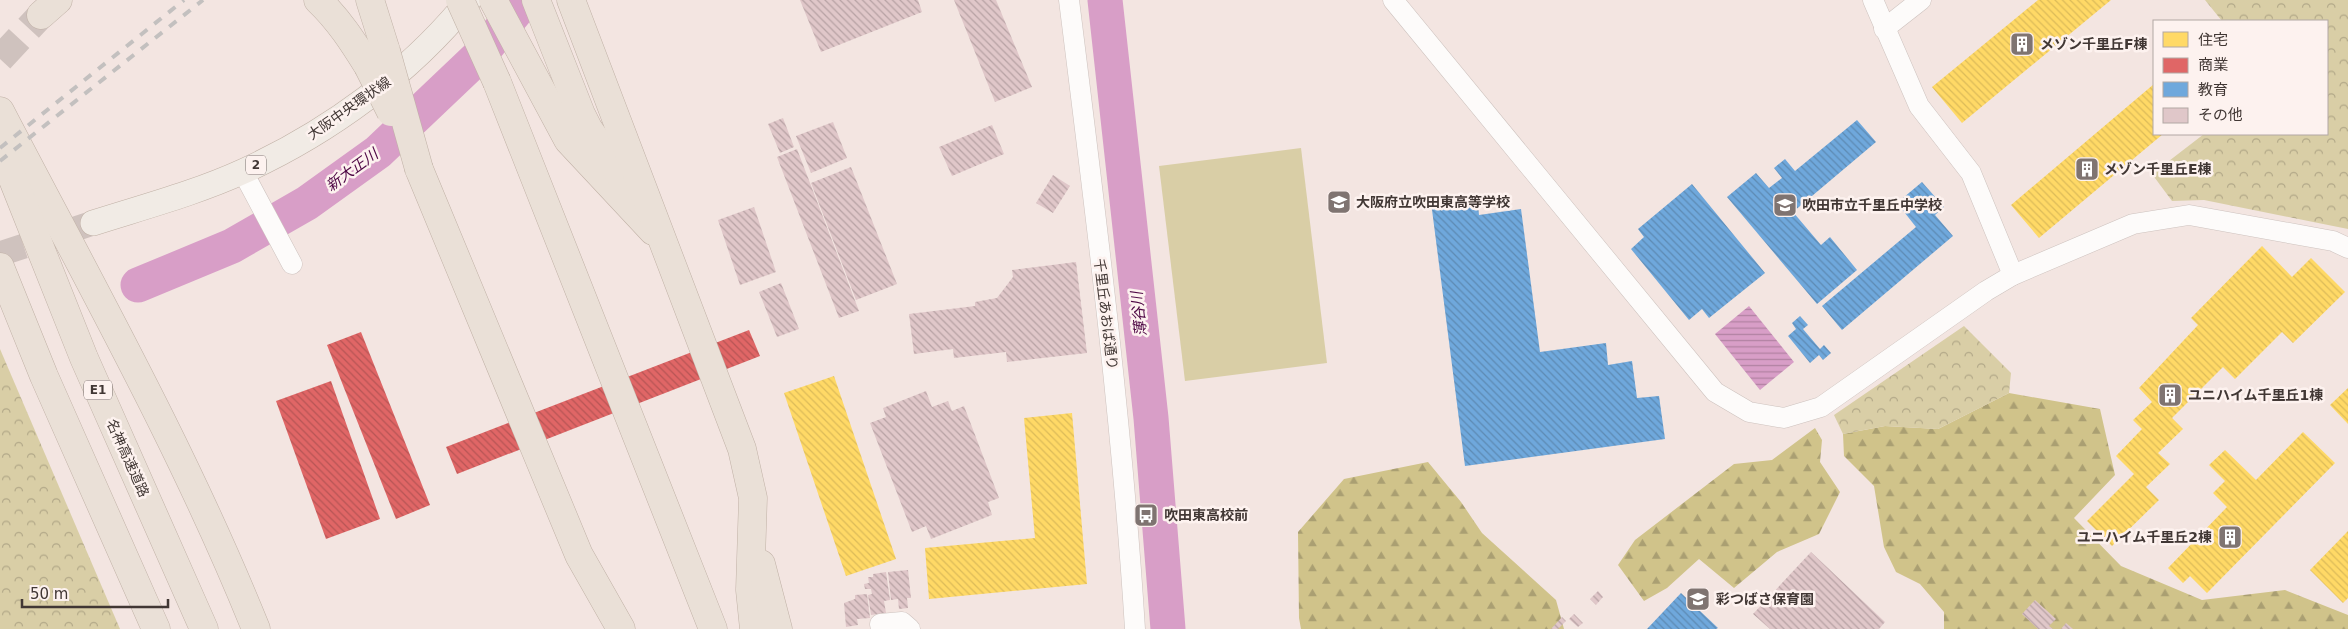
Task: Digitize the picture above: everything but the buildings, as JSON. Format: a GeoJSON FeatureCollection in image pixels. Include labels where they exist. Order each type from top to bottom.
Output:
{"type":"FeatureCollection","features":[{"type":"Feature","properties":{"kind":"highway"},"geometry":{"type":"LineString","coordinates":[[318,0],[333,14],[350,37],[377,59]]}},
{"type":"Feature","properties":{"kind":"highway"},"geometry":{"type":"LineString","coordinates":[[370,0],[377,59],[419,169],[579,555],[621,629]]}},
{"type":"Feature","properties":{"kind":"highway"},"geometry":{"type":"LineString","coordinates":[[460,0],[497,82],[713,629]]}},
{"type":"Feature","properties":{"kind":"highway"},"geometry":{"type":"LineString","coordinates":[[492,0],[568,140],[647,224],[664,246]]}},
{"type":"Feature","properties":{"kind":"highway"},"geometry":{"type":"LineString","coordinates":[[571,0],[742,449],[753,498],[750,590],[754,629]]}},
{"type":"Feature","properties":{"kind":"highway"},"geometry":{"type":"LineString","coordinates":[[541,12],[588,128],[646,214],[664,246]]}},
{"type":"Feature","properties":{"kind":"highway"},"geometry":{"type":"LineString","coordinates":[[0,111],[124,347],[230,564],[265,629]]}},
{"type":"Feature","properties":{"kind":"highway","name":"名神高速道路"},"geometry":{"type":"LineString","coordinates":[[0,147],[84,358],[204,629]]}},
{"type":"Feature","properties":{"kind":"highway"},"geometry":{"type":"LineString","coordinates":[[0,267],[44,376],[156,629]]}},
{"type":"Feature","properties":{"kind":"highway"},"geometry":{"type":"LineString","coordinates":[[752,531],[778,629]]}},
{"type":"Feature","properties":{"kind":"highway"},"geometry":{"type":"LineString","coordinates":[[230,564],[256,629]]}},
{"type":"Feature","properties":{"kind":"main road","name":"大阪中央環状線"},"geometry":{"type":"LineString","coordinates":[[92,223],[195,190],[243,172],[316,134],[400,72],[447,27],[469,0]]}},
{"type":"Feature","properties":{"kind":"street","name":"千里丘あおば通り"},"geometry":{"type":"LineString","coordinates":[[1069,0],[1112,361],[1128,516],[1135,629]]}},
{"type":"Feature","properties":{"kind":"street"},"geometry":{"type":"LineString","coordinates":[[1393,0],[1716,392],[1749,412],[1784,418],[1821,407],[1986,291],[2013,276],[2133,224],[2189,215],[2332,241],[2348,248]]}},
{"type":"Feature","properties":{"kind":"street"},"geometry":{"type":"LineString","coordinates":[[1873,0],[1919,106],[1971,173],[2013,276]]}},
{"type":"Feature","properties":{"kind":"street"},"geometry":{"type":"LineString","coordinates":[[1884,29],[1921,0]]}},
{"type":"Feature","properties":{"kind":"street"},"geometry":{"type":"LineString","coordinates":[[243,172],[292,264]]}},
{"type":"Feature","properties":{"kind":"street"},"geometry":{"type":"LineString","coordinates":[[880,629],[880,624],[902,622],[910,629]]}},
{"type":"Feature","properties":{"kind":"green space"},"geometry":{"type":"Polygon","coordinates":[[[2205,0],[2348,0],[2348,229],[2204,200],[2172,201],[2152,174],[2203,135],[2328,135],[2328,20],[2221,20],[2205,0]]]}},
{"type":"Feature","properties":{"kind":"green space"},"geometry":{"type":"Polygon","coordinates":[[[1301,148],[1327,363],[1185,381],[1159,166],[1301,148]]]}},
{"type":"Feature","properties":{"kind":"green space"},"geometry":{"type":"Polygon","coordinates":[[[1964,326],[2011,373],[2009,393],[1938,429],[1885,426],[1843,434],[1834,415],[1964,326]]]}},
{"type":"Feature","properties":{"kind":"green space"},"geometry":{"type":"Polygon","coordinates":[[[0,349],[120,629],[0,629],[0,349]]]}},
{"type":"Feature","properties":{"kind":"green space"},"geometry":{"type":"Polygon","coordinates":[[[2009,393],[2100,409],[2115,475],[2074,518],[2121,566],[2202,600],[2285,590],[2348,615],[2348,629],[1944,629],[1944,612],[1920,584],[1896,572],[1884,547],[1874,486],[1844,456],[1843,434],[1885,426],[1938,429],[2009,393]]]}},
{"type":"Feature","properties":{"kind":"green space"},"geometry":{"type":"Polygon","coordinates":[[[1815,428],[1822,440],[1820,462],[1840,492],[1819,534],[1777,552],[1734,588],[1699,559],[1667,588],[1644,601],[1618,565],[1635,540],[1734,464],[1772,460],[1815,428]]]}},
{"type":"Feature","properties":{"kind":"green space"},"geometry":{"type":"Polygon","coordinates":[[[1428,462],[1461,502],[1482,533],[1556,600],[1564,629],[1301,629],[1299,618],[1298,532],[1344,479],[1428,462]]]}},
{"type":"Feature","properties":{"kind":"shaded area"},"geometry":{"type":"Polygon","coordinates":[[[1749,306],[1794,362],[1760,390],[1715,334],[1749,306]]]}},
{"type":"Feature","properties":{"kind":"waterway","name":"新大正川"},"geometry":{"type":"LineString","coordinates":[[138,285],[232,246],[307,203],[378,152],[478,57],[525,0]]}},
{"type":"Feature","properties":{"kind":"waterway","name":"薄谷川"},"geometry":{"type":"LineString","coordinates":[[1105,0],[1151,418],[1168,629]]}},
{"type":"Feature","properties":{"kind":"tunnel"},"geometry":{"type":"LineString","coordinates":[[0,59],[41,15]]}},
{"type":"Feature","properties":{"kind":"tunnel"},"geometry":{"type":"LineString","coordinates":[[0,254],[93,223]]}},
{"type":"Feature","properties":{"kind":"railway"},"geometry":{"type":"LineString","coordinates":[[0,148],[184,0]]}},
{"type":"Feature","properties":{"kind":"railway"},"geometry":{"type":"LineString","coordinates":[[0,161],[203,0]]}},
{"type":"Feature","properties":{"kind":"place","name":"メゾン千里丘F棟"},"geometry":{"type":"Point","coordinates":[2022,44]}},
{"type":"Feature","properties":{"kind":"place","name":"メゾン千里丘E棟"},"geometry":{"type":"Point","coordinates":[2087,169]}},
{"type":"Feature","properties":{"kind":"place","name":"大阪府立吹田東高等学校"},"geometry":{"type":"Point","coordinates":[1339,202]}},
{"type":"Feature","properties":{"kind":"place","name":"吹田市立千里丘中学校"},"geometry":{"type":"Point","coordinates":[1785,205]}},
{"type":"Feature","properties":{"kind":"place","name":"ユニハイム千里丘1棟"},"geometry":{"type":"Point","coordinates":[2170,395]}},
{"type":"Feature","properties":{"kind":"place","name":"吹田東高校前"},"geometry":{"type":"Point","coordinates":[1146,515]}},
{"type":"Feature","properties":{"kind":"place","name":"ユニハイム千里丘2棟"},"geometry":{"type":"Point","coordinates":[2230,537]}},
{"type":"Feature","properties":{"kind":"place","name":"彩つばさ保育園"},"geometry":{"type":"Point","coordinates":[1698,599]}}]}
